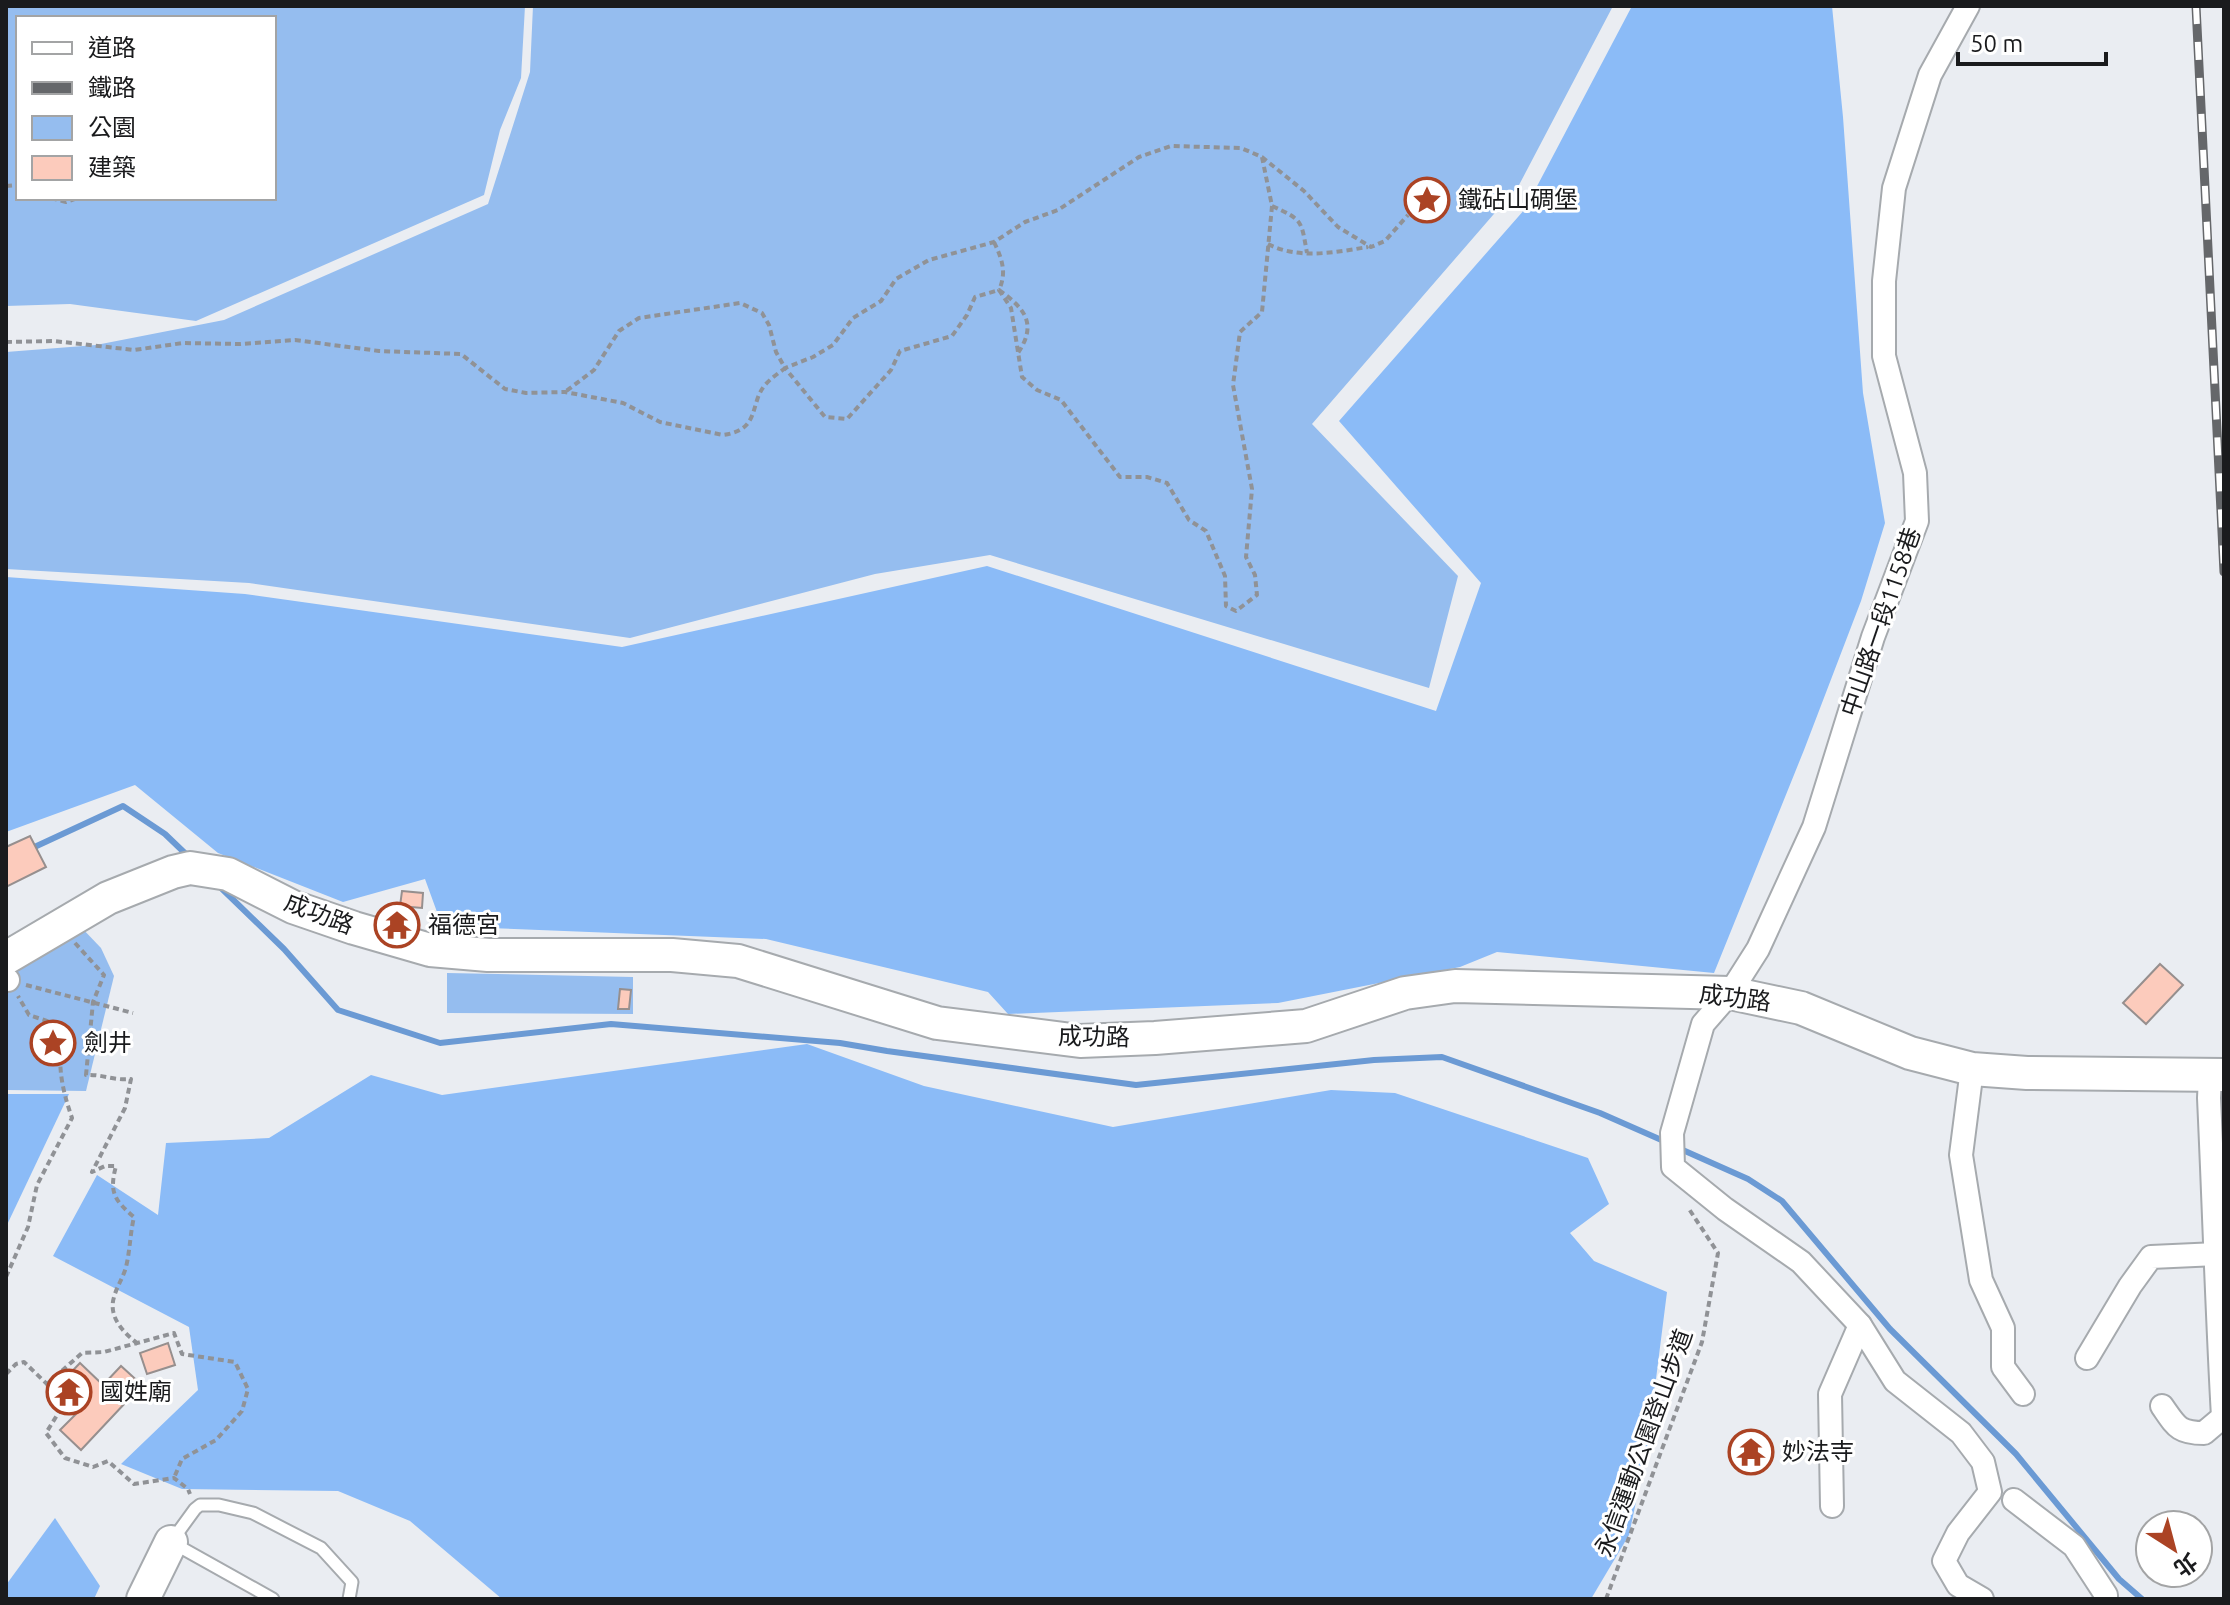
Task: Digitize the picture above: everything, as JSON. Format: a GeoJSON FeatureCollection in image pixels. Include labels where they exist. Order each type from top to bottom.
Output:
{"type":"FeatureCollection","features":[{"type":"Feature","properties":{"kind":"street","name":"中山路一段1158巷"},"geometry":{"type":"LineString","coordinates":[[1860,1325],[1801,1262],[1725,1209],[1673,1167],[1672,1145],[1703,1024],[1730,993],[1758,949],[1814,827],[1873,637],[1917,521],[1915,473],[1884,356],[1884,281],[1894,188],[1930,75],[1968,6]]}},
{"type":"Feature","properties":{"kind":"street","name":"成功路"},"geometry":{"type":"LineString","coordinates":[[11,979],[60,927],[108,898],[173,872],[202,870],[228,874],[293,907],[430,950],[488,955],[672,955],[738,961],[937,1023],[1080,1041],[1306,1026],[1405,993],[1455,986],[1730,993],[1801,1008],[1910,1053],[1972,1069],[2027,1073],[2217,1075]]}},
{"type":"Feature","properties":{"kind":"street"},"geometry":{"type":"LineString","coordinates":[[1972,1069],[1961,1155],[1981,1280],[2003,1328],[2003,1367],[2023,1394]]}},
{"type":"Feature","properties":{"kind":"street"},"geometry":{"type":"LineString","coordinates":[[2162,1406],[2178,1428],[2190,1433],[2204,1433],[2223,1417],[2209,1098],[2217,1075]]}},
{"type":"Feature","properties":{"kind":"street"},"geometry":{"type":"LineString","coordinates":[[2087,1358],[2151,1257],[2217,1254]]}},
{"type":"Feature","properties":{"kind":"street"},"geometry":{"type":"LineString","coordinates":[[1832,1506],[1830,1394],[1860,1325]]}},
{"type":"Feature","properties":{"kind":"street"},"geometry":{"type":"LineString","coordinates":[[1860,1325],[1895,1381],[1961,1433],[1983,1462],[1990,1492],[1958,1533],[1944,1561],[1958,1585],[1982,1599]]}},
{"type":"Feature","properties":{"kind":"street"},"geometry":{"type":"LineString","coordinates":[[2014,1500],[2074,1546],[2106,1599]]}},
{"type":"Feature","properties":{"kind":"street"},"geometry":{"type":"LineString","coordinates":[[143,1599],[171,1542]]}},
{"type":"Feature","properties":{"kind":"lane"},"geometry":{"type":"LineString","coordinates":[[273,1599],[171,1542],[195,1509],[200,1505],[219,1505],[253,1513],[321,1548],[352,1582],[349,1599]]}},
{"type":"Feature","properties":{"kind":"path"},"geometry":{"type":"LineString","coordinates":[[6,342],[54,341],[134,350],[183,343],[240,344],[295,340],[379,351],[461,354],[505,389],[526,393],[565,392],[623,403],[660,422],[723,435],[745,427],[764,386],[785,368],[833,345],[853,318],[881,301],[896,279],[929,260],[994,242],[1025,222],[1058,210],[1139,157],[1171,146],[1241,148],[1262,157],[1304,191],[1338,227],[1371,247]]}},
{"type":"Feature","properties":{"kind":"path"},"geometry":{"type":"LineString","coordinates":[[999,290],[1011,308],[1022,377],[1037,390],[1061,400],[1120,477],[1147,477],[1167,483],[1189,520],[1206,531],[1225,576],[1226,606],[1236,611],[1257,595],[1255,575],[1246,557],[1252,489],[1233,385],[1240,332],[1262,312],[1272,206],[1262,157]]}},
{"type":"Feature","properties":{"kind":"path"},"geometry":{"type":"LineString","coordinates":[[1272,206],[1296,217],[1302,226],[1307,253]]}},
{"type":"Feature","properties":{"kind":"path"},"geometry":{"type":"LineString","coordinates":[[1268,244],[1281,251],[1324,254],[1371,247],[1385,241],[1408,215]]}},
{"type":"Feature","properties":{"kind":"path"},"geometry":{"type":"LineString","coordinates":[[565,392],[594,370],[619,331],[639,318],[740,303],[762,313],[785,368],[825,417],[847,419],[891,370],[900,351],[952,336],[975,297],[999,290],[1004,279],[1003,261],[994,242]]}},
{"type":"Feature","properties":{"kind":"path"},"geometry":{"type":"LineString","coordinates":[[999,290],[1019,304],[1028,321],[1025,341],[1018,353]]}},
{"type":"Feature","properties":{"kind":"path"},"geometry":{"type":"LineString","coordinates":[[60,927],[104,975],[93,1002],[86,1075],[101,1074],[117,1081],[131,1079],[125,1108],[92,1172],[105,1166],[116,1166],[112,1180],[113,1194],[134,1217],[127,1263],[112,1308],[117,1323],[138,1344]]}},
{"type":"Feature","properties":{"kind":"path"},"geometry":{"type":"LineString","coordinates":[[11,979],[133,1013]]}},
{"type":"Feature","properties":{"kind":"path"},"geometry":{"type":"LineString","coordinates":[[6,1277],[28,1227],[37,1185],[72,1118],[62,1088],[59,1050],[64,1032],[50,1022],[29,1015],[11,979]]}},
{"type":"Feature","properties":{"kind":"path","name":"永信運動公園登山步道"},"geometry":{"type":"LineString","coordinates":[[1606,1599],[1702,1342],[1718,1253],[1687,1205]]}},
{"type":"Feature","properties":{"kind":"path"},"geometry":{"type":"LineString","coordinates":[[47,1384],[82,1353],[104,1352],[174,1333],[182,1354],[235,1362],[248,1389],[242,1411],[216,1440],[182,1459],[174,1478]]}},
{"type":"Feature","properties":{"kind":"path"},"geometry":{"type":"LineString","coordinates":[[6,1374],[16,1364],[24,1362],[47,1384],[59,1412],[46,1433],[65,1458],[93,1467],[108,1461],[134,1484],[174,1478],[188,1489],[195,1509]]}},
{"type":"Feature","properties":{"kind":"green space"},"geometry":{"type":"Polygon","coordinates":[[[6,6],[525,6],[521,78],[500,130],[484,195],[196,321],[70,304],[6,306],[6,6]]]}},
{"type":"Feature","properties":{"kind":"green space"},"geometry":{"type":"Polygon","coordinates":[[[533,6],[1613,6],[1519,185],[1312,424],[1458,576],[1429,688],[990,555],[875,574],[630,638],[249,583],[6,569],[6,352],[96,345],[224,320],[488,204],[530,72],[533,6]]]}},
{"type":"Feature","properties":{"kind":"green space","name":"劍井"},"geometry":{"type":"Polygon","coordinates":[[[79,925],[101,948],[114,976],[86,1091],[6,1090],[6,963],[79,925]]]}},
{"type":"Feature","properties":{"kind":"green space"},"geometry":{"type":"Polygon","coordinates":[[[447,973],[633,977],[633,1014],[447,1013],[447,973]]]}},
{"type":"Feature","properties":{"kind":"shaded area"},"geometry":{"type":"Polygon","coordinates":[[[1632,6],[1832,6],[1863,393],[1885,523],[1861,601],[1714,973],[1497,952],[1460,967],[1278,1003],[1008,1014],[988,992],[766,939],[488,928],[437,912],[425,879],[343,902],[218,853],[135,785],[6,832],[6,577],[245,594],[622,647],[987,566],[1436,711],[1481,583],[1339,421],[1525,209],[1632,6]]]}},
{"type":"Feature","properties":{"kind":"shaded area"},"geometry":{"type":"Polygon","coordinates":[[[807,1044],[924,1086],[1113,1127],[1331,1090],[1395,1093],[1588,1158],[1609,1204],[1570,1233],[1594,1261],[1667,1292],[1647,1450],[1629,1535],[1591,1599],[502,1599],[410,1521],[338,1491],[182,1489],[121,1464],[198,1390],[189,1327],[53,1256],[97,1175],[158,1215],[166,1143],[269,1138],[371,1075],[442,1095],[807,1044]]]}},
{"type":"Feature","properties":{"kind":"shaded area"},"geometry":{"type":"Polygon","coordinates":[[[69,1094],[6,1227],[6,1095],[69,1094]]]}},
{"type":"Feature","properties":{"kind":"shaded area"},"geometry":{"type":"Polygon","coordinates":[[[55,1518],[100,1586],[94,1599],[6,1599],[6,1585],[55,1518]]]}},
{"type":"Feature","properties":{"kind":"building"},"geometry":{"type":"Polygon","coordinates":[[[30,836],[46,867],[6,887],[6,847],[30,836]]]}},
{"type":"Feature","properties":{"kind":"building"},"geometry":{"type":"Polygon","coordinates":[[[402,891],[423,893],[422,908],[400,906],[402,891]]]}},
{"type":"Feature","properties":{"kind":"building"},"geometry":{"type":"Polygon","coordinates":[[[2160,964],[2183,985],[2146,1024],[2123,1003],[2160,964]]]}},
{"type":"Feature","properties":{"kind":"building"},"geometry":{"type":"Polygon","coordinates":[[[620,989],[631,990],[629,1009],[618,1009],[620,989]]]}},
{"type":"Feature","properties":{"kind":"building"},"geometry":{"type":"Polygon","coordinates":[[[168,1343],[175,1365],[147,1374],[140,1353],[168,1343]]]}},
{"type":"Feature","properties":{"kind":"building"},"geometry":{"type":"Polygon","coordinates":[[[80,1363],[103,1385],[121,1366],[142,1385],[81,1450],[60,1430],[80,1410],[56,1388],[80,1363]]]}},
{"type":"Feature","properties":{"kind":"waterway"},"geometry":{"type":"LineString","coordinates":[[28,850],[123,806],[165,834],[190,858]]}},
{"type":"Feature","properties":{"kind":"waterway"},"geometry":{"type":"LineString","coordinates":[[218,885],[284,949],[338,1010],[440,1043],[611,1024],[840,1043],[1136,1085],[1374,1060],[1442,1057],[1600,1113],[1666,1142]]}},
{"type":"Feature","properties":{"kind":"waterway"},"geometry":{"type":"LineString","coordinates":[[1676,1147],[1748,1179],[1782,1201],[1890,1329],[2016,1454],[2119,1579],[2142,1599]]}},
{"type":"Feature","properties":{"kind":"railway"},"geometry":{"type":"LineString","coordinates":[[2196,6],[2224,572]]}},
{"type":"Feature","properties":{"kind":"place","name":"鐵砧山碉堡"},"geometry":{"type":"Point","coordinates":[1427,200]}},
{"type":"Feature","properties":{"kind":"place","name":"福德宮"},"geometry":{"type":"Point","coordinates":[397,925]}},
{"type":"Feature","properties":{"kind":"place","name":"劍井"},"geometry":{"type":"Point","coordinates":[53,1043]}},
{"type":"Feature","properties":{"kind":"place","name":"國姓廟"},"geometry":{"type":"Point","coordinates":[69,1392]}},
{"type":"Feature","properties":{"kind":"place","name":"妙法寺"},"geometry":{"type":"Point","coordinates":[1751,1452]}}]}
